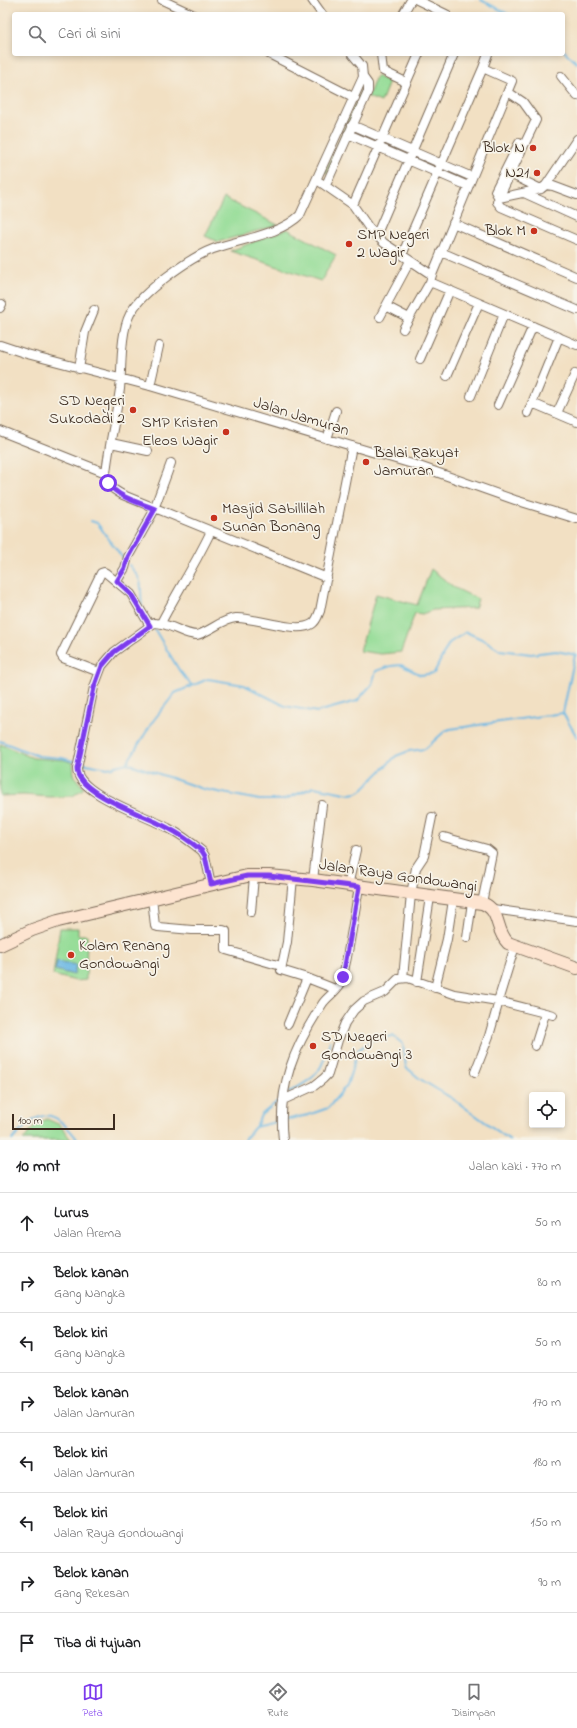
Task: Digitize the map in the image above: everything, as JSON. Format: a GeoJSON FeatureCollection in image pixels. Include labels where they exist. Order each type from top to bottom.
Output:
{"type":"FeatureCollection","features":[{"type":"Feature","properties":{"kind":"street"},"geometry":{"type":"LineString","coordinates":[[162,0],[188,12]]}},
{"type":"Feature","properties":{"kind":"street"},"geometry":{"type":"LineString","coordinates":[[312,0],[321,12]]}},
{"type":"Feature","properties":{"kind":"street"},"geometry":{"type":"LineString","coordinates":[[404,12],[411,0]]}},
{"type":"Feature","properties":{"kind":"street"},"geometry":{"type":"LineString","coordinates":[[417,0],[440,12]]}},
{"type":"Feature","properties":{"kind":"street"},"geometry":{"type":"LineString","coordinates":[[273,56],[355,98]]}},
{"type":"Feature","properties":{"kind":"street"},"geometry":{"type":"LineString","coordinates":[[326,185],[368,91],[368,84],[364,77],[362,66],[354,56]]}},
{"type":"Feature","properties":{"kind":"street"},"geometry":{"type":"LineString","coordinates":[[381,56],[383,71],[406,82]]}},
{"type":"Feature","properties":{"kind":"street"},"geometry":{"type":"LineString","coordinates":[[353,205],[418,56]]}},
{"type":"Feature","properties":{"kind":"street"},"geometry":{"type":"LineString","coordinates":[[376,236],[453,56]]}},
{"type":"Feature","properties":{"kind":"street"},"geometry":{"type":"LineString","coordinates":[[402,255],[487,56]]}},
{"type":"Feature","properties":{"kind":"street"},"geometry":{"type":"LineString","coordinates":[[403,329],[431,278],[512,81],[482,68]]}},
{"type":"Feature","properties":{"kind":"street"},"geometry":{"type":"LineString","coordinates":[[561,76],[577,96]]}},
{"type":"Feature","properties":{"kind":"street"},"geometry":{"type":"LineString","coordinates":[[327,578],[154,509],[123,495],[110,487],[107,481],[106,473],[127,322],[130,314],[139,302],[171,274],[193,259],[222,246],[277,229],[295,220],[303,210],[364,77]]}},
{"type":"Feature","properties":{"kind":"street"},"geometry":{"type":"LineString","coordinates":[[508,92],[523,102],[536,120],[497,202],[501,207],[577,240]]}},
{"type":"Feature","properties":{"kind":"street"},"geometry":{"type":"LineString","coordinates":[[499,198],[495,191],[533,114]]}},
{"type":"Feature","properties":{"kind":"street"},"geometry":{"type":"LineString","coordinates":[[352,126],[472,177]]}},
{"type":"Feature","properties":{"kind":"street"},"geometry":{"type":"LineString","coordinates":[[348,134],[468,186]]}},
{"type":"Feature","properties":{"kind":"street"},"geometry":{"type":"LineString","coordinates":[[544,187],[577,140]]}},
{"type":"Feature","properties":{"kind":"street"},"geometry":{"type":"LineString","coordinates":[[510,174],[528,183],[544,187]]}},
{"type":"Feature","properties":{"kind":"street"},"geometry":{"type":"LineString","coordinates":[[317,180],[353,205],[376,236],[431,278],[450,290],[577,345]]}},
{"type":"Feature","properties":{"kind":"street"},"geometry":{"type":"LineString","coordinates":[[524,192],[528,183]]}},
{"type":"Feature","properties":{"kind":"street"},"geometry":{"type":"LineString","coordinates":[[499,198],[554,186],[577,195]]}},
{"type":"Feature","properties":{"kind":"street"},"geometry":{"type":"LineString","coordinates":[[524,192],[577,217]]}},
{"type":"Feature","properties":{"kind":"street"},"geometry":{"type":"LineString","coordinates":[[453,223],[577,277]]}},
{"type":"Feature","properties":{"kind":"street"},"geometry":{"type":"LineString","coordinates":[[441,252],[577,310]]}},
{"type":"Feature","properties":{"kind":"street"},"geometry":{"type":"LineString","coordinates":[[380,317],[410,261]]}},
{"type":"Feature","properties":{"kind":"street"},"geometry":{"type":"LineString","coordinates":[[420,359],[450,290]]}},
{"type":"Feature","properties":{"kind":"street"},"geometry":{"type":"LineString","coordinates":[[447,376],[479,303]]}},
{"type":"Feature","properties":{"kind":"street"},"geometry":{"type":"LineString","coordinates":[[386,306],[409,318]]}},
{"type":"Feature","properties":{"kind":"street"},"geometry":{"type":"LineString","coordinates":[[79,368],[85,332],[94,310]]}},
{"type":"Feature","properties":{"kind":"street"},"geometry":{"type":"LineString","coordinates":[[471,396],[504,314]]}},
{"type":"Feature","properties":{"kind":"street"},"geometry":{"type":"LineString","coordinates":[[498,405],[532,326]]}},
{"type":"Feature","properties":{"kind":"street"},"geometry":{"type":"LineString","coordinates":[[528,413],[559,337]]}},
{"type":"Feature","properties":{"kind":"street","name":"Jalan Jamuran"},"geometry":{"type":"LineString","coordinates":[[0,345],[27,354],[150,386],[352,446],[327,578],[320,611],[315,622],[311,625],[301,626],[236,618],[225,621],[202,634],[193,635],[171,625],[161,623]]}},
{"type":"Feature","properties":{"kind":"street"},"geometry":{"type":"LineString","coordinates":[[150,386],[159,346]]}},
{"type":"Feature","properties":{"kind":"street"},"geometry":{"type":"LineString","coordinates":[[557,413],[575,374]]}},
{"type":"Feature","properties":{"kind":"street"},"geometry":{"type":"LineString","coordinates":[[532,403],[577,422]]}},
{"type":"Feature","properties":{"kind":"street"},"geometry":{"type":"LineString","coordinates":[[327,439],[336,411]]}},
{"type":"Feature","properties":{"kind":"street"},"geometry":{"type":"LineString","coordinates":[[0,431],[106,473]]}},
{"type":"Feature","properties":{"kind":"street"},"geometry":{"type":"LineString","coordinates":[[111,443],[148,451]]}},
{"type":"Feature","properties":{"kind":"street"},"geometry":{"type":"LineString","coordinates":[[352,446],[418,466],[514,500],[577,519]]}},
{"type":"Feature","properties":{"kind":"street"},"geometry":{"type":"LineString","coordinates":[[117,581],[154,509],[171,463]]}},
{"type":"Feature","properties":{"kind":"street"},"geometry":{"type":"LineString","coordinates":[[211,531],[194,566],[161,623],[154,623],[114,652],[106,660],[99,672],[94,688],[77,769],[80,779],[96,793],[168,828],[202,851],[205,856],[211,884]]}},
{"type":"Feature","properties":{"kind":"street"},"geometry":{"type":"LineString","coordinates":[[99,672],[63,658],[61,655],[101,573],[104,572],[117,581],[131,594],[150,626]]}},
{"type":"Feature","properties":{"kind":"street"},"geometry":{"type":"LineString","coordinates":[[313,880],[322,805]]}},
{"type":"Feature","properties":{"kind":"street"},"geometry":{"type":"LineString","coordinates":[[403,978],[411,894],[416,868],[424,856],[432,816]]}},
{"type":"Feature","properties":{"kind":"street"},"geometry":{"type":"LineString","coordinates":[[444,837],[487,850],[492,853],[467,938]]}},
{"type":"Feature","properties":{"kind":"street"},"geometry":{"type":"LineString","coordinates":[[283,1140],[283,1100],[286,1081],[296,1052],[324,1002],[341,983],[343,977],[356,850]]}},
{"type":"Feature","properties":{"kind":"street"},"geometry":{"type":"LineString","coordinates":[[251,912],[254,876]]}},
{"type":"Feature","properties":{"kind":"street","name":"Jalan Raya Gondowangi"},"geometry":{"type":"LineString","coordinates":[[0,945],[58,920],[211,884],[254,876],[313,880],[477,903],[493,909],[504,938],[515,946],[577,968]]}},
{"type":"Feature","properties":{"kind":"street"},"geometry":{"type":"LineString","coordinates":[[293,878],[287,942],[281,970],[336,989]]}},
{"type":"Feature","properties":{"kind":"street"},"geometry":{"type":"LineString","coordinates":[[417,982],[430,896]]}},
{"type":"Feature","properties":{"kind":"street"},"geometry":{"type":"LineString","coordinates":[[152,898],[155,926],[192,930],[223,930],[226,931],[226,950],[281,966]]}},
{"type":"Feature","properties":{"kind":"street"},"geometry":{"type":"LineString","coordinates":[[435,988],[447,939],[453,900]]}},
{"type":"Feature","properties":{"kind":"street"},"geometry":{"type":"LineString","coordinates":[[493,909],[577,921]]}},
{"type":"Feature","properties":{"kind":"street"},"geometry":{"type":"LineString","coordinates":[[474,1072],[490,1036],[498,1001],[515,946]]}},
{"type":"Feature","properties":{"kind":"street"},"geometry":{"type":"LineString","coordinates":[[288,1024],[307,978]]}},
{"type":"Feature","properties":{"kind":"street"},"geometry":{"type":"LineString","coordinates":[[283,1100],[314,1086],[328,1074],[338,1040],[345,1023],[354,1010],[364,1001],[384,992],[398,979],[403,978],[454,994],[498,1001],[549,1014],[536,1046]]}},
{"type":"Feature","properties":{"kind":"green space"},"geometry":{"type":"Polygon","coordinates":[[[376,76],[389,82],[381,102],[368,97],[376,76]]]}},
{"type":"Feature","properties":{"kind":"green space"},"geometry":{"type":"Polygon","coordinates":[[[362,88],[365,89],[327,173],[325,172],[362,88]]]}},
{"type":"Feature","properties":{"kind":"green space"},"geometry":{"type":"Polygon","coordinates":[[[224,198],[278,225],[218,242],[205,236],[224,198]]]}},
{"type":"Feature","properties":{"kind":"green space"},"geometry":{"type":"Polygon","coordinates":[[[287,229],[336,255],[321,281],[230,251],[287,229]]]}},
{"type":"Feature","properties":{"kind":"green space"},"geometry":{"type":"Polygon","coordinates":[[[431,569],[455,588],[478,599],[475,608],[433,610],[422,614],[415,613],[401,652],[381,654],[360,651],[376,594],[417,605],[431,569]]]}},
{"type":"Feature","properties":{"kind":"green space"},"geometry":{"type":"Polygon","coordinates":[[[0,744],[33,758],[65,760],[73,763],[74,774],[84,788],[73,796],[0,796],[0,744]]]}},
{"type":"Feature","properties":{"kind":"green space","name":"Kolam Renang Gondowangi"},"geometry":{"type":"Polygon","coordinates":[[[60,928],[78,928],[78,935],[87,935],[86,980],[76,981],[53,975],[60,928]]]}},
{"type":"Feature","properties":{"kind":"green space"},"geometry":{"type":"Polygon","coordinates":[[[47,1119],[60,1125],[71,1140],[23,1140],[37,1124],[47,1119]]]}},
{"type":"Feature","properties":{"kind":"water"},"geometry":{"type":"Polygon","coordinates":[[[57,961],[76,965],[74,975],[55,970],[57,961]]]}},
{"type":"Feature","properties":{"kind":"waterway"},"geometry":{"type":"LineString","coordinates":[[481,0],[504,12]]}},
{"type":"Feature","properties":{"kind":"waterway"},"geometry":{"type":"LineString","coordinates":[[565,52],[577,63]]}},
{"type":"Feature","properties":{"kind":"waterway"},"geometry":{"type":"LineString","coordinates":[[91,521],[97,523],[125,561]]}},
{"type":"Feature","properties":{"kind":"waterway"},"geometry":{"type":"LineString","coordinates":[[129,565],[138,577],[141,584],[142,606]]}},
{"type":"Feature","properties":{"kind":"waterway"},"geometry":{"type":"LineString","coordinates":[[155,630],[179,670],[192,686]]}},
{"type":"Feature","properties":{"kind":"waterway"},"geometry":{"type":"LineString","coordinates":[[127,763],[153,721],[175,693],[208,679],[244,685],[285,706],[317,712],[357,701],[372,684],[376,671],[391,666],[401,665],[421,675],[434,673],[449,643],[466,632],[486,641],[500,650],[531,654],[556,651],[577,655]]}},
{"type":"Feature","properties":{"kind":"waterway"},"geometry":{"type":"LineString","coordinates":[[563,713],[575,655]]}},
{"type":"Feature","properties":{"kind":"waterway"},"geometry":{"type":"LineString","coordinates":[[81,763],[108,768],[127,763],[203,789],[259,800],[283,800],[314,787],[350,794],[357,793],[362,790],[396,756],[409,751],[425,749],[445,731],[450,729],[563,713],[577,737]]}},
{"type":"Feature","properties":{"kind":"waterway"},"geometry":{"type":"LineString","coordinates":[[0,741],[38,756],[62,758],[77,762]]}},
{"type":"Feature","properties":{"kind":"waterway"},"geometry":{"type":"LineString","coordinates":[[285,1120],[308,1115],[328,1108],[347,1085],[358,1050],[372,1040],[393,1036],[403,1044],[406,1067],[420,1079],[453,1099],[510,1140]]}},
{"type":"Feature","properties":{"kind":"waterway"},"geometry":{"type":"LineString","coordinates":[[288,1093],[312,1078],[320,1068],[330,1041]]}},
{"type":"Feature","properties":{"kind":"waterway"},"geometry":{"type":"LineString","coordinates":[[256,1127],[261,1115],[278,1101]]}},
{"type":"Feature","properties":{"kind":"waterway"},"geometry":{"type":"LineString","coordinates":[[12,1140],[31,1122],[39,1117],[46,1116],[53,1117],[60,1121],[78,1140]]}},
{"type":"Feature","properties":{"kind":"waterway"},"geometry":{"type":"LineString","coordinates":[[244,1140],[255,1127],[280,1121]]}},
{"type":"Feature","properties":{"kind":"place","name":"Blok N"},"geometry":{"type":"Point","coordinates":[533,148]}},
{"type":"Feature","properties":{"kind":"place","name":"N21"},"geometry":{"type":"Point","coordinates":[537,173]}},
{"type":"Feature","properties":{"kind":"place","name":"Blok M"},"geometry":{"type":"Point","coordinates":[534,231]}},
{"type":"Feature","properties":{"kind":"place","name":"SMP Negeri 2 Wagir"},"geometry":{"type":"Point","coordinates":[349,244]}},
{"type":"Feature","properties":{"kind":"place","name":"SD Negeri Sukodadi 2"},"geometry":{"type":"Point","coordinates":[133,410]}},
{"type":"Feature","properties":{"kind":"place","name":"SMP Kristen Eleos Wagir"},"geometry":{"type":"Point","coordinates":[226,432]}},
{"type":"Feature","properties":{"kind":"place","name":"Balai Rakyat Jamuran"},"geometry":{"type":"Point","coordinates":[366,462]}},
{"type":"Feature","properties":{"kind":"place","name":"Masjid Sabillilah Sunan Bonang"},"geometry":{"type":"Point","coordinates":[214,518]}},
{"type":"Feature","properties":{"kind":"place","name":"Kolam Renang Gondowangi"},"geometry":{"type":"Point","coordinates":[71,955]}},
{"type":"Feature","properties":{"kind":"place","name":"SD Negeri Gondowangi 3"},"geometry":{"type":"Point","coordinates":[313,1046]}},
{"type":"Feature","properties":{"kind":"route"},"geometry":{"type":"LineString","coordinates":[[108,483],[116,492],[155,509],[128,557],[125,568],[117,581],[131,594],[150,626],[114,652],[106,660],[99,672],[94,688],[77,769],[78,776],[82,782],[96,793],[168,828],[202,851],[205,856],[211,884],[247,876],[269,876],[313,880],[359,887],[343,977]]}}]}
